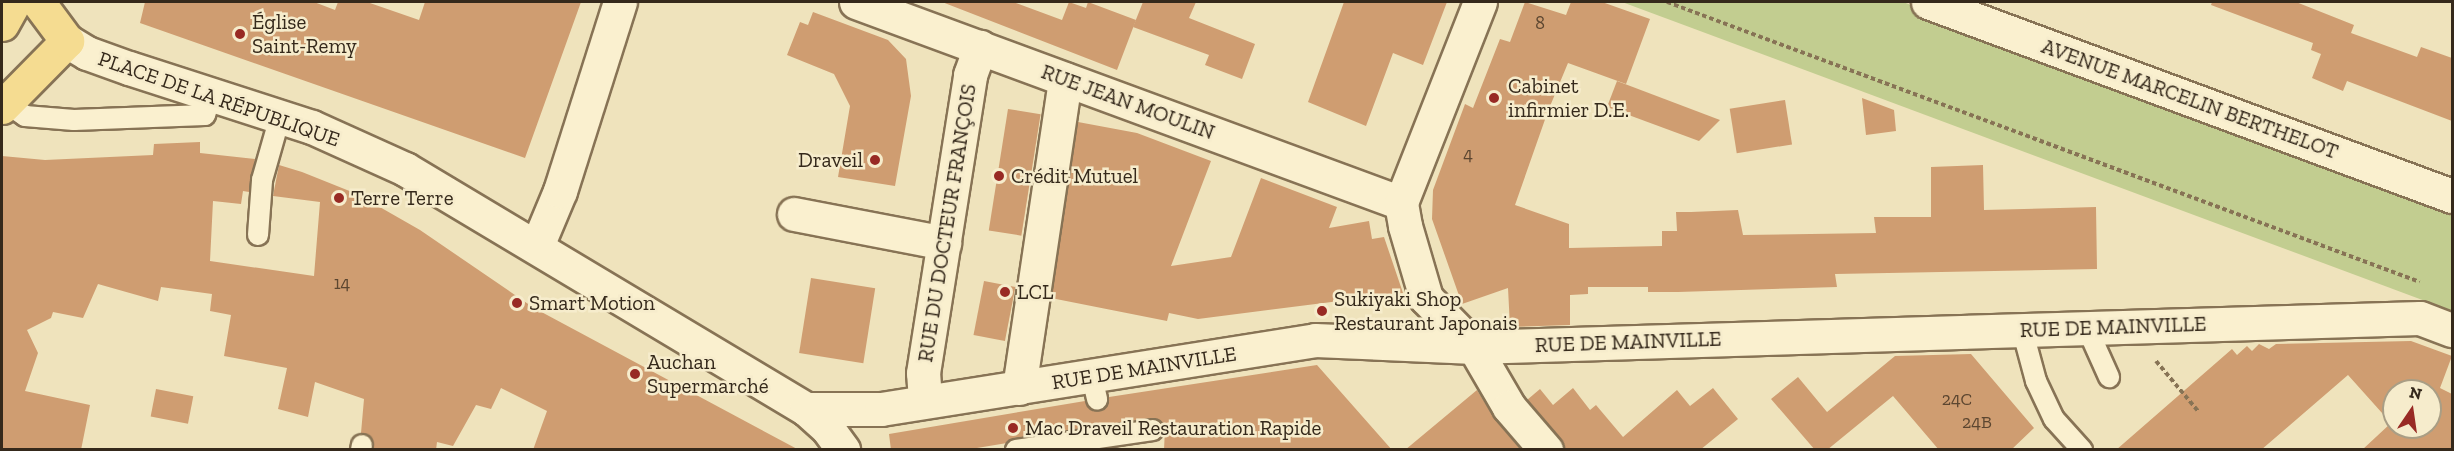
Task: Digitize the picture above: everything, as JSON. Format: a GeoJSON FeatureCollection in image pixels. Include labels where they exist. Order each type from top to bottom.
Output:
{"type":"FeatureCollection","features":[{"type":"Feature","properties":{"kind":"main road"},"geometry":{"type":"LineString","coordinates":[[2,24],[14,2]]}},
{"type":"Feature","properties":{"kind":"main road"},"geometry":{"type":"LineString","coordinates":[[4,105],[68,41],[38,2]]}},
{"type":"Feature","properties":{"kind":"street"},"geometry":{"type":"LineString","coordinates":[[537,246],[560,190],[620,2]]}},
{"type":"Feature","properties":{"kind":"street","name":"RUE JEAN MOULIN"},"geometry":{"type":"LineString","coordinates":[[856,2],[1401,203]]}},
{"type":"Feature","properties":{"kind":"street"},"geometry":{"type":"LineString","coordinates":[[1480,2],[1401,203],[1426,298],[1474,347],[1509,407],[1546,450]]}},
{"type":"Feature","properties":{"kind":"street","name":"AVENUE MARCELIN BERTHELOT"},"geometry":{"type":"LineString","coordinates":[[1928,2],[2452,196]]}},
{"type":"Feature","properties":{"kind":"street","name":"PLACE DE LA RÉPUBLIQUE"},"geometry":{"type":"LineString","coordinates":[[68,41],[87,53],[211,96],[312,127],[405,169],[537,246],[806,410],[828,429],[843,450]]}},
{"type":"Feature","properties":{"kind":"street","name":"RUE DU DOCTEUR FRANÇOIS"},"geometry":{"type":"LineString","coordinates":[[925,400],[923,373],[970,75],[980,48]]}},
{"type":"Feature","properties":{"kind":"street"},"geometry":{"type":"LineString","coordinates":[[1019,388],[1065,79]]}},
{"type":"Feature","properties":{"kind":"street"},"geometry":{"type":"LineString","coordinates":[[794,214],[944,243]]}},
{"type":"Feature","properties":{"kind":"street","name":"RUE DE MAINVILLE"},"geometry":{"type":"LineString","coordinates":[[806,410],[881,410],[925,400],[1019,388],[1094,388],[1315,340],[1474,347],[2420,318],[2452,330]]}},
{"type":"Feature","properties":{"kind":"lane"},"geometry":{"type":"LineString","coordinates":[[4,105],[25,116],[74,120],[205,115],[211,96]]}},
{"type":"Feature","properties":{"kind":"lane"},"geometry":{"type":"LineString","coordinates":[[258,235],[262,180],[280,117]]}},
{"type":"Feature","properties":{"kind":"lane"},"geometry":{"type":"LineString","coordinates":[[2087,328],[2109,377]]}},
{"type":"Feature","properties":{"kind":"lane"},"geometry":{"type":"LineString","coordinates":[[2022,329],[2036,381],[2054,419],[2082,450]]}},
{"type":"Feature","properties":{"kind":"lane"},"geometry":{"type":"LineString","coordinates":[[1016,450],[1103,433],[1153,430]]}},
{"type":"Feature","properties":{"kind":"path"},"geometry":{"type":"LineString","coordinates":[[1667,2],[2430,286]]}},
{"type":"Feature","properties":{"kind":"path"},"geometry":{"type":"LineString","coordinates":[[2154,359],[2198,411]]}},
{"type":"Feature","properties":{"kind":"green space"},"geometry":{"type":"Polygon","coordinates":[[[1622,2],[1903,2],[2452,207],[2452,311],[1622,2]]]}},
{"type":"Feature","properties":{"kind":"building"},"geometry":{"type":"Polygon","coordinates":[[[145,2],[314,2],[335,10],[338,2],[367,2],[419,20],[425,2],[581,2],[525,158],[140,23],[145,2]]]}},
{"type":"Feature","properties":{"kind":"building"},"geometry":{"type":"Polygon","coordinates":[[[942,2],[1013,2],[1062,20],[1069,2],[1086,8],[1088,2],[1136,20],[1117,70],[942,2]]]}},
{"type":"Feature","properties":{"kind":"building"},"geometry":{"type":"Polygon","coordinates":[[[1143,2],[1196,2],[1189,18],[1255,44],[1242,79],[1205,65],[1209,55],[1133,27],[1143,2]]]}},
{"type":"Feature","properties":{"kind":"building"},"geometry":{"type":"Polygon","coordinates":[[[1344,2],[1447,2],[1423,65],[1393,53],[1366,126],[1308,102],[1344,2]]]}},
{"type":"Feature","properties":{"kind":"building"},"geometry":{"type":"Polygon","coordinates":[[[1525,2],[1566,15],[1571,2],[1602,2],[1650,19],[1626,84],[1568,63],[1548,111],[1515,205],[1569,224],[1569,248],[1662,246],[1662,231],[1677,231],[1676,212],[1738,210],[1743,235],[1876,233],[1874,217],[1931,217],[1931,167],[1983,165],[1984,210],[2096,207],[2097,269],[1835,274],[1837,287],[1648,292],[1648,287],[1588,287],[1588,294],[1570,295],[1570,325],[1510,327],[1508,288],[1462,304],[1432,219],[1433,190],[1465,104],[1473,108],[1500,39],[1510,42],[1525,2]]]}},
{"type":"Feature","properties":{"kind":"building"},"geometry":{"type":"Polygon","coordinates":[[[2212,2],[2296,2],[2354,25],[2351,33],[2417,57],[2421,47],[2452,58],[2452,121],[2347,81],[2343,91],[2312,78],[2321,54],[2311,50],[2313,43],[2211,5],[2212,2]]]}},
{"type":"Feature","properties":{"kind":"building"},"geometry":{"type":"Polygon","coordinates":[[[813,12],[888,40],[906,59],[911,96],[895,186],[838,177],[850,106],[834,74],[787,55],[800,22],[808,25],[813,12]]]}},
{"type":"Feature","properties":{"kind":"building"},"geometry":{"type":"Polygon","coordinates":[[[1617,81],[1720,120],[1699,141],[1607,107],[1617,81]]]}},
{"type":"Feature","properties":{"kind":"building"},"geometry":{"type":"Polygon","coordinates":[[[1862,98],[1894,110],[1896,131],[1866,135],[1862,98]]]}},
{"type":"Feature","properties":{"kind":"building"},"geometry":{"type":"Polygon","coordinates":[[[1785,100],[1792,144],[1737,153],[1730,109],[1785,100]]]}},
{"type":"Feature","properties":{"kind":"building"},"geometry":{"type":"Polygon","coordinates":[[[1008,109],[1041,114],[1021,236],[989,230],[1008,109]]]}},
{"type":"Feature","properties":{"kind":"building"},"geometry":{"type":"Polygon","coordinates":[[[1078,122],[1137,133],[1211,161],[1171,266],[1231,257],[1261,178],[1337,207],[1329,228],[1369,221],[1372,239],[1384,237],[1403,293],[1198,319],[1169,313],[1167,321],[1051,298],[1078,122]]]}},
{"type":"Feature","properties":{"kind":"building"},"geometry":{"type":"Polygon","coordinates":[[[200,142],[200,153],[255,159],[249,192],[243,191],[241,204],[213,201],[210,261],[314,276],[320,202],[273,196],[279,165],[302,172],[357,194],[420,230],[534,308],[799,450],[533,450],[547,411],[501,388],[491,409],[476,405],[453,446],[437,442],[436,450],[373,450],[370,436],[361,433],[364,399],[315,382],[308,417],[278,409],[287,368],[224,356],[231,315],[210,311],[212,294],[161,287],[158,301],[98,284],[83,318],[53,312],[51,318],[27,330],[38,353],[25,391],[90,405],[81,450],[2,450],[2,156],[45,160],[153,155],[154,144],[200,142]]]}},
{"type":"Feature","properties":{"kind":"building"},"geometry":{"type":"Polygon","coordinates":[[[811,278],[875,288],[863,363],[799,353],[811,278]]]}},
{"type":"Feature","properties":{"kind":"building"},"geometry":{"type":"Polygon","coordinates":[[[984,281],[1015,287],[1005,341],[974,335],[984,281]]]}},
{"type":"Feature","properties":{"kind":"building"},"geometry":{"type":"Polygon","coordinates":[[[2411,341],[2452,356],[2442,383],[2442,379],[2382,379],[2382,413],[2348,375],[2261,450],[2116,450],[2232,349],[2237,355],[2247,346],[2252,351],[2259,344],[2269,349],[2276,344],[2411,341]]]}},
{"type":"Feature","properties":{"kind":"building"},"geometry":{"type":"Polygon","coordinates":[[[1971,354],[2034,428],[2011,450],[1939,450],[1893,396],[1827,450],[1815,450],[1771,399],[1798,377],[1827,412],[1895,356],[1971,354]]]}},
{"type":"Feature","properties":{"kind":"building"},"geometry":{"type":"Polygon","coordinates":[[[1317,365],[1392,450],[1164,450],[1165,428],[1152,418],[1014,438],[1007,443],[965,450],[891,450],[889,434],[1085,401],[1089,408],[1099,411],[1106,407],[1109,397],[1317,365]]]}},
{"type":"Feature","properties":{"kind":"building"},"geometry":{"type":"Polygon","coordinates":[[[1573,388],[1590,410],[1596,405],[1623,437],[1677,390],[1690,406],[1713,388],[1738,419],[1700,450],[1564,450],[1560,438],[1527,400],[1540,389],[1553,405],[1573,388]]]}},
{"type":"Feature","properties":{"kind":"building"},"geometry":{"type":"Polygon","coordinates":[[[156,389],[193,396],[188,424],[151,416],[156,389]]]}},
{"type":"Feature","properties":{"kind":"building"},"geometry":{"type":"Polygon","coordinates":[[[2442,389],[2452,394],[2452,450],[2362,450],[2382,431],[2382,439],[2442,439],[2442,389]]]}},
{"type":"Feature","properties":{"kind":"building"},"geometry":{"type":"Polygon","coordinates":[[[1477,390],[1495,419],[1521,450],[1405,450],[1477,390]]]}},
{"type":"Feature","properties":{"kind":"place","name":"Église Saint-Remy"},"geometry":{"type":"Point","coordinates":[240,34]}},
{"type":"Feature","properties":{"kind":"place","name":"Cabinet infirmier D.E."},"geometry":{"type":"Point","coordinates":[1494,98]}},
{"type":"Feature","properties":{"kind":"place","name":"Draveil"},"geometry":{"type":"Point","coordinates":[875,160]}},
{"type":"Feature","properties":{"kind":"place","name":"Crédit Mutuel"},"geometry":{"type":"Point","coordinates":[999,176]}},
{"type":"Feature","properties":{"kind":"place","name":"Terre Terre"},"geometry":{"type":"Point","coordinates":[339,198]}},
{"type":"Feature","properties":{"kind":"place","name":"LCL"},"geometry":{"type":"Point","coordinates":[1005,292]}},
{"type":"Feature","properties":{"kind":"place","name":"Smart Motion"},"geometry":{"type":"Point","coordinates":[517,303]}},
{"type":"Feature","properties":{"kind":"place","name":"Sukiyaki Shop Restaurant Japonais"},"geometry":{"type":"Point","coordinates":[1322,311]}},
{"type":"Feature","properties":{"kind":"place","name":"Auchan Supermarché"},"geometry":{"type":"Point","coordinates":[635,374]}},
{"type":"Feature","properties":{"kind":"place","name":"Mac Draveil Restauration Rapide"},"geometry":{"type":"Point","coordinates":[1013,428]}}]}
